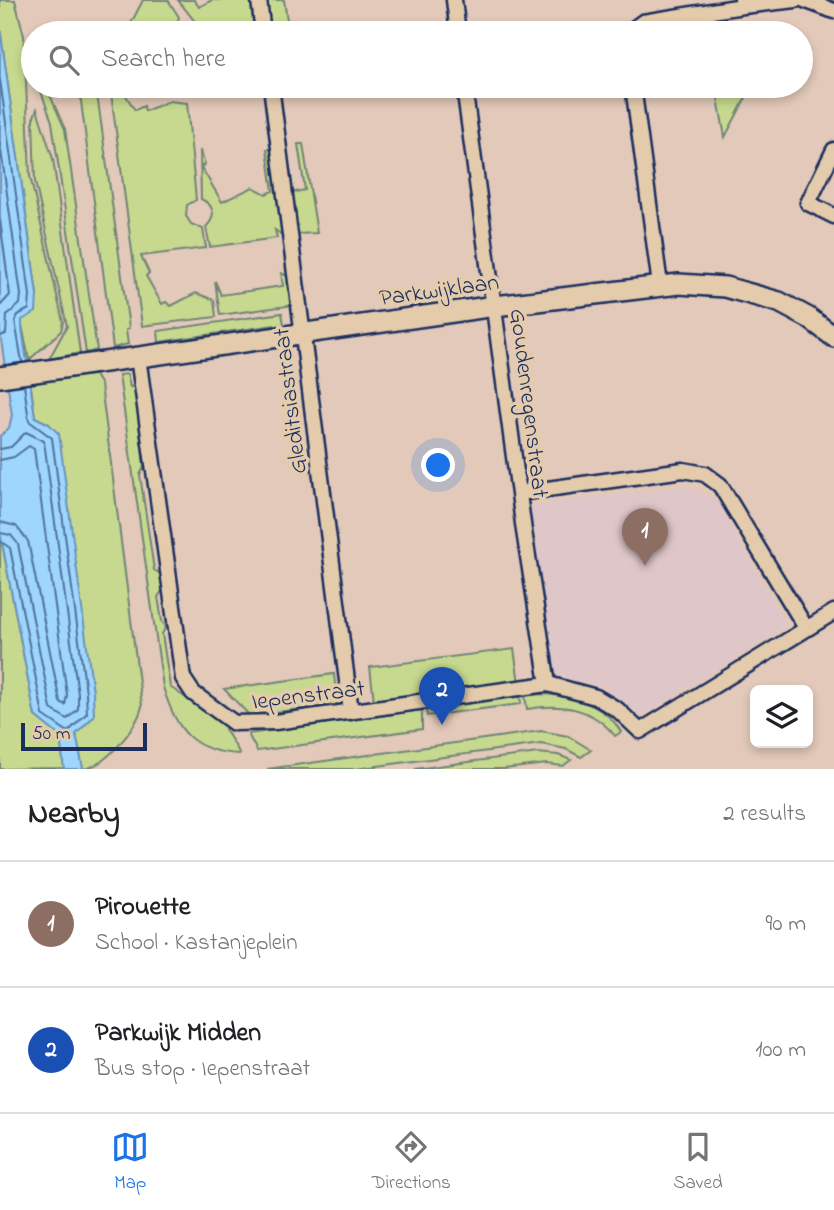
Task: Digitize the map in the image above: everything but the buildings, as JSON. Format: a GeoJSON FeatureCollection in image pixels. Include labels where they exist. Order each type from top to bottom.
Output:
{"type":"FeatureCollection","features":[{"type":"Feature","properties":{"kind":"street"},"geometry":{"type":"LineString","coordinates":[[259,0],[262,21]]}},
{"type":"Feature","properties":{"kind":"street"},"geometry":{"type":"LineString","coordinates":[[454,0],[457,21]]}},
{"type":"Feature","properties":{"kind":"street"},"geometry":{"type":"LineString","coordinates":[[648,21],[742,3],[796,0]]}},
{"type":"Feature","properties":{"kind":"street"},"geometry":{"type":"LineString","coordinates":[[804,0],[834,11]]}},
{"type":"Feature","properties":{"kind":"street","name":"Gleditsiastraat"},"geometry":{"type":"LineString","coordinates":[[273,98],[351,712]]}},
{"type":"Feature","properties":{"kind":"street","name":"Goudenregenstraat"},"geometry":{"type":"LineString","coordinates":[[466,98],[519,493],[548,684]]}},
{"type":"Feature","properties":{"kind":"street"},"geometry":{"type":"LineString","coordinates":[[635,98],[660,285]]}},
{"type":"Feature","properties":{"kind":"street"},"geometry":{"type":"LineString","coordinates":[[834,150],[808,203],[834,216]]}},
{"type":"Feature","properties":{"kind":"street","name":"Parkwijklaan"},"geometry":{"type":"LineString","coordinates":[[0,377],[304,332],[660,285],[698,284],[745,291],[792,308],[834,337]]}},
{"type":"Feature","properties":{"kind":"street","name":"Iepenstraat"},"geometry":{"type":"LineString","coordinates":[[138,357],[183,678],[193,693],[225,719],[239,725],[548,684],[596,697],[618,710],[640,731],[806,628]]}},
{"type":"Feature","properties":{"kind":"street"},"geometry":{"type":"LineString","coordinates":[[519,493],[683,470],[705,474],[720,485],[806,628],[834,612]]}},
{"type":"Feature","properties":{"kind":"shaded area"},"geometry":{"type":"Polygon","coordinates":[[[683,486],[716,499],[787,626],[639,718],[601,687],[553,675],[528,506],[683,486]]]}},
{"type":"Feature","properties":{"kind":"green space"},"geometry":{"type":"Polygon","coordinates":[[[0,0],[15,0],[21,24],[21,98],[27,98],[30,176],[63,322],[61,331],[29,360],[21,320],[37,295],[0,28],[0,0]]]}},
{"type":"Feature","properties":{"kind":"green space"},"geometry":{"type":"Polygon","coordinates":[[[143,0],[168,0],[179,17],[178,21],[132,21],[143,0]]]}},
{"type":"Feature","properties":{"kind":"green space"},"geometry":{"type":"Polygon","coordinates":[[[178,0],[194,0],[199,7],[212,0],[252,0],[255,21],[195,21],[178,0]]]}},
{"type":"Feature","properties":{"kind":"green space"},"geometry":{"type":"Polygon","coordinates":[[[265,0],[284,0],[287,21],[268,21],[265,0]]]}},
{"type":"Feature","properties":{"kind":"green space"},"geometry":{"type":"Polygon","coordinates":[[[43,98],[51,98],[65,129],[97,350],[86,353],[52,122],[43,98]]]}},
{"type":"Feature","properties":{"kind":"green space"},"geometry":{"type":"Polygon","coordinates":[[[81,98],[98,98],[129,328],[126,330],[128,344],[113,348],[81,98]]]}},
{"type":"Feature","properties":{"kind":"green space"},"geometry":{"type":"Polygon","coordinates":[[[112,98],[128,98],[135,110],[144,106],[145,111],[169,101],[187,103],[196,200],[187,205],[186,216],[191,224],[203,229],[206,248],[141,256],[149,273],[146,276],[162,304],[166,302],[171,306],[196,293],[214,300],[216,317],[142,326],[112,98]]]}},
{"type":"Feature","properties":{"kind":"green space"},"geometry":{"type":"Polygon","coordinates":[[[718,98],[746,98],[725,137],[718,98]]]}},
{"type":"Feature","properties":{"kind":"green space"},"geometry":{"type":"Polygon","coordinates":[[[37,109],[53,159],[80,353],[49,359],[67,326],[35,182],[33,119],[37,109]]]}},
{"type":"Feature","properties":{"kind":"green space"},"geometry":{"type":"Polygon","coordinates":[[[298,144],[303,144],[317,233],[298,234],[291,193],[305,190],[298,144]]]}},
{"type":"Feature","properties":{"kind":"green space"},"geometry":{"type":"Polygon","coordinates":[[[274,148],[285,237],[275,230],[277,238],[210,247],[206,227],[212,219],[213,211],[209,204],[201,199],[200,150],[205,164],[201,167],[222,202],[253,187],[266,194],[273,191],[267,149],[274,148]]]}},
{"type":"Feature","properties":{"kind":"green space"},"geometry":{"type":"Polygon","coordinates":[[[281,273],[292,278],[295,305],[220,315],[215,281],[221,295],[283,286],[281,273]]]}},
{"type":"Feature","properties":{"kind":"green space"},"geometry":{"type":"Polygon","coordinates":[[[282,313],[284,324],[277,329],[274,325],[159,342],[158,331],[282,313]]]}},
{"type":"Feature","properties":{"kind":"green space"},"geometry":{"type":"Polygon","coordinates":[[[93,372],[101,385],[142,706],[134,724],[119,745],[92,767],[83,769],[76,734],[91,719],[59,438],[49,424],[35,417],[30,380],[93,372]]]}},
{"type":"Feature","properties":{"kind":"green space"},"geometry":{"type":"Polygon","coordinates":[[[127,374],[130,387],[135,386],[144,467],[140,475],[154,570],[162,575],[164,588],[158,597],[162,621],[166,627],[162,634],[170,687],[227,726],[225,729],[240,754],[210,749],[188,736],[180,727],[163,687],[119,375],[127,374]]]}},
{"type":"Feature","properties":{"kind":"green space"},"geometry":{"type":"Polygon","coordinates":[[[0,532],[35,716],[60,736],[64,768],[0,769],[0,532]]]}},
{"type":"Feature","properties":{"kind":"green space"},"geometry":{"type":"Polygon","coordinates":[[[514,649],[519,683],[374,701],[370,667],[514,649]]]}},
{"type":"Feature","properties":{"kind":"green space"},"geometry":{"type":"Polygon","coordinates":[[[334,674],[337,705],[249,715],[224,689],[334,674]]]}},
{"type":"Feature","properties":{"kind":"green space"},"geometry":{"type":"Polygon","coordinates":[[[525,695],[551,695],[579,700],[603,712],[621,732],[615,736],[596,719],[575,709],[527,709],[525,695]]]}},
{"type":"Feature","properties":{"kind":"green space"},"geometry":{"type":"Polygon","coordinates":[[[520,696],[521,704],[427,716],[426,709],[520,696]]]}},
{"type":"Feature","properties":{"kind":"green space"},"geometry":{"type":"Polygon","coordinates":[[[422,710],[422,729],[257,751],[248,734],[422,710]]]}},
{"type":"Feature","properties":{"kind":"green space"},"geometry":{"type":"Polygon","coordinates":[[[541,731],[568,736],[591,750],[581,757],[566,749],[541,744],[355,769],[267,769],[541,731]]]}},
{"type":"Feature","properties":{"kind":"green space"},"geometry":{"type":"Polygon","coordinates":[[[538,753],[558,755],[571,760],[563,766],[547,764],[504,769],[415,769],[538,753]]]}},
{"type":"Feature","properties":{"kind":"water"},"geometry":{"type":"Polygon","coordinates":[[[0,28],[37,295],[36,312],[22,320],[22,328],[35,417],[49,424],[59,434],[93,692],[94,716],[76,734],[83,769],[64,769],[60,736],[35,716],[0,532],[0,436],[9,428],[12,415],[0,332],[0,28]]]}},
{"type":"Feature","properties":{"kind":"place","name":"Pirouette"},"geometry":{"type":"Point","coordinates":[645,566]}},
{"type":"Feature","properties":{"kind":"place","name":"Parkwijk Midden"},"geometry":{"type":"Point","coordinates":[442,725]}}]}
